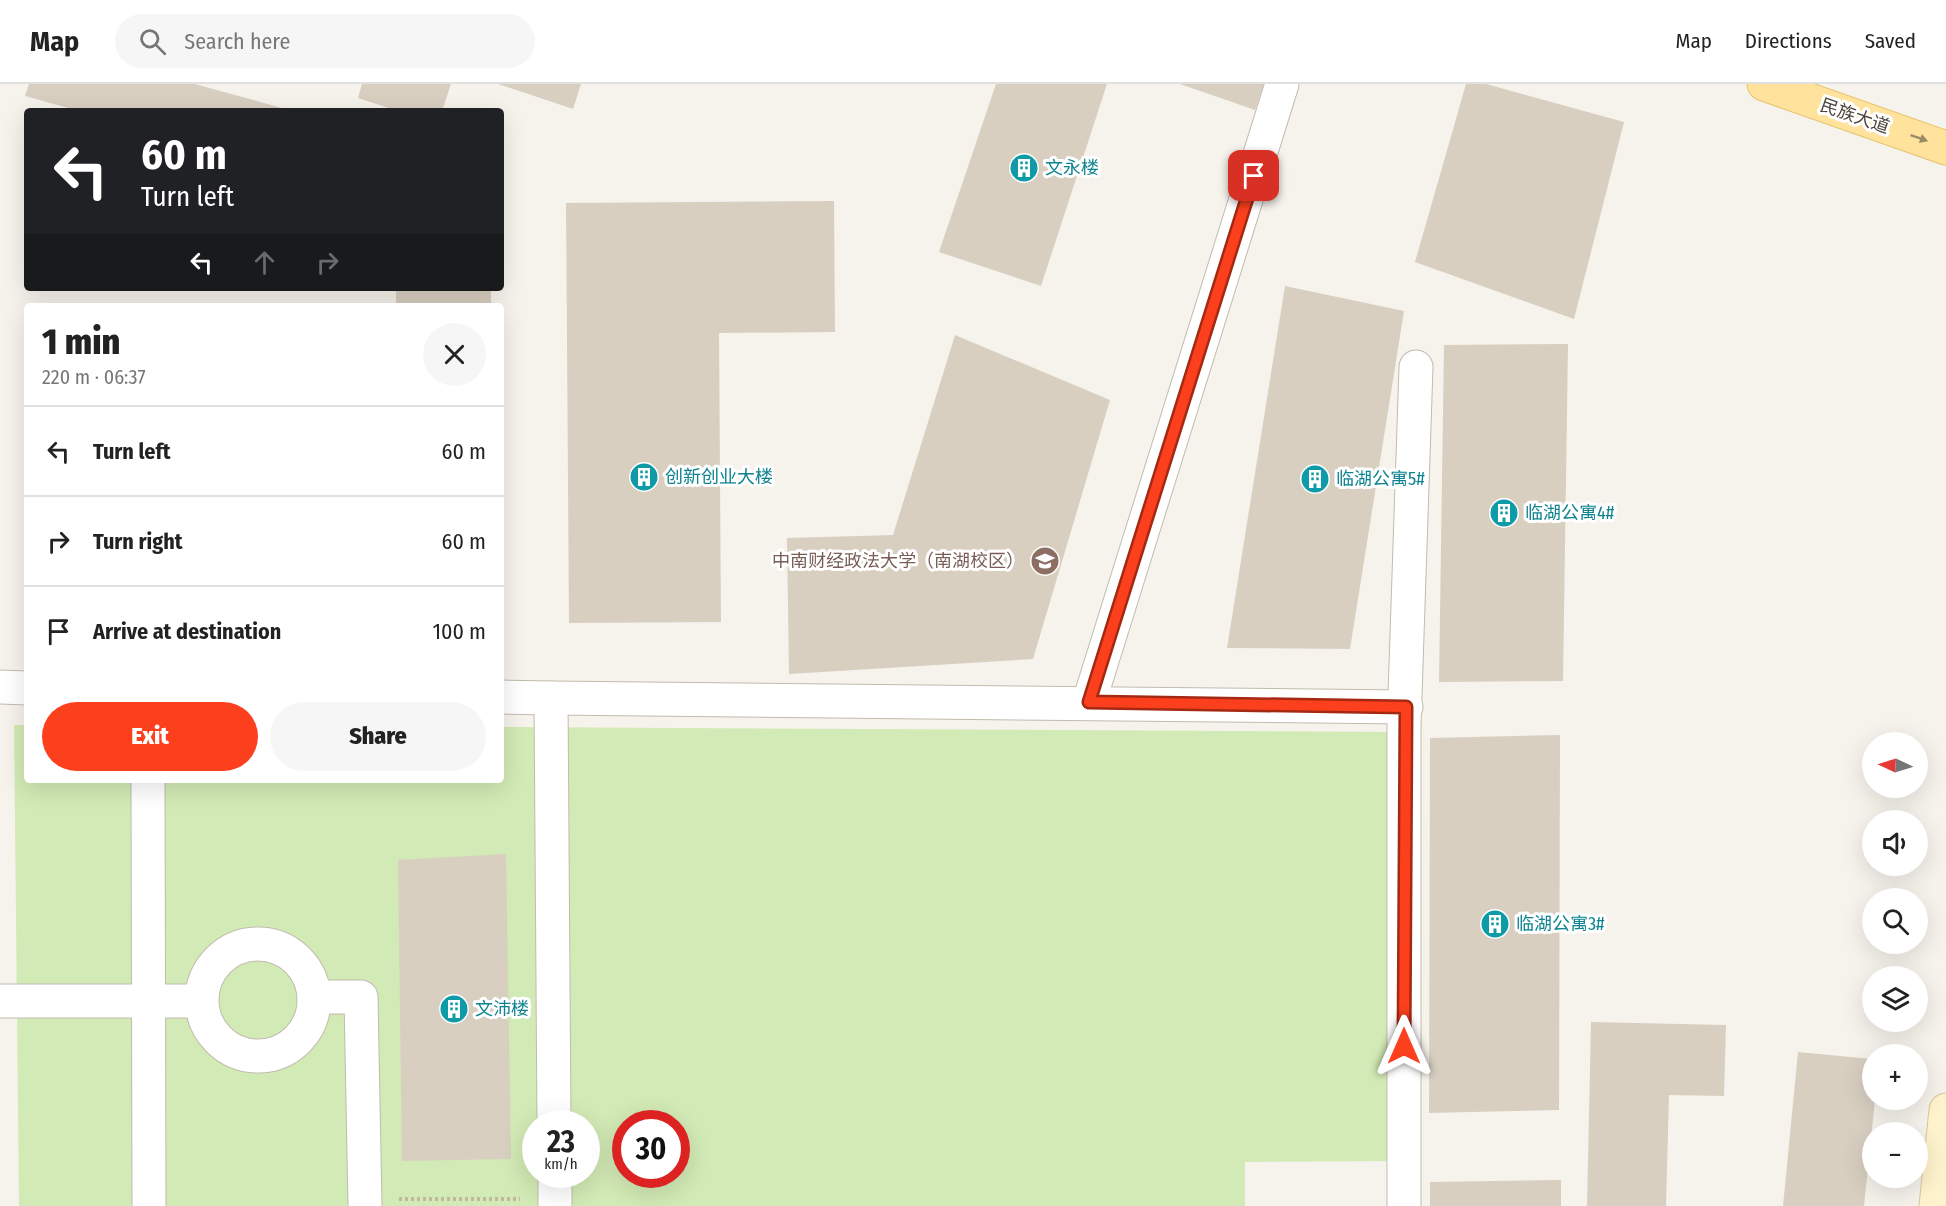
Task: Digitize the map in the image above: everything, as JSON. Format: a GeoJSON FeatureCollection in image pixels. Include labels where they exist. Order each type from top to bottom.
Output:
{"type":"FeatureCollection","features":[{"type":"Feature","properties":{"kind":"main road","name":"民族大道"},"geometry":{"type":"LineString","coordinates":[[1764,84],[1946,148]]}},
{"type":"Feature","properties":{"kind":"street"},"geometry":{"type":"LineString","coordinates":[[1089,702],[1282,84]]}},
{"type":"Feature","properties":{"kind":"street"},"geometry":{"type":"LineString","coordinates":[[1404,1206],[1406,707],[1416,367]]}},
{"type":"Feature","properties":{"kind":"street"},"geometry":{"type":"LineString","coordinates":[[0,687],[24,688]]}},
{"type":"Feature","properties":{"kind":"street"},"geometry":{"type":"LineString","coordinates":[[504,697],[1406,707]]}},
{"type":"Feature","properties":{"kind":"street"},"geometry":{"type":"LineString","coordinates":[[551,698],[554,1110]]}},
{"type":"Feature","properties":{"kind":"street"},"geometry":{"type":"LineString","coordinates":[[148,783],[149,1206]]}},
{"type":"Feature","properties":{"kind":"street"},"geometry":{"type":"LineString","coordinates":[[258,943],[277,946],[294,956],[306,971],[315,997],[308,1027],[296,1042],[280,1053],[261,1057],[242,1055],[226,1047],[213,1035],[204,1019],[201,1000],[203,983],[212,967],[224,953],[241,945],[258,943]]}},
{"type":"Feature","properties":{"kind":"street"},"geometry":{"type":"LineString","coordinates":[[315,997],[361,997],[365,1202]]}},
{"type":"Feature","properties":{"kind":"street"},"geometry":{"type":"LineString","coordinates":[[0,1001],[201,1000]]}},
{"type":"Feature","properties":{"kind":"street"},"geometry":{"type":"LineString","coordinates":[[1936,1206],[1946,1110]]}},
{"type":"Feature","properties":{"kind":"path"},"geometry":{"type":"LineString","coordinates":[[365,1202],[555,1193]]}},
{"type":"Feature","properties":{"kind":"green space"},"geometry":{"type":"Polygon","coordinates":[[[14,725],[24,725],[24,783],[504,783],[504,727],[1406,732],[1404,1161],[1245,1162],[1245,1206],[19,1206],[14,725]]]}},
{"type":"Feature","properties":{"kind":"building"},"geometry":{"type":"Polygon","coordinates":[[[29,84],[195,84],[282,108],[68,108],[25,96],[29,84]]]}},
{"type":"Feature","properties":{"kind":"building"},"geometry":{"type":"Polygon","coordinates":[[[362,84],[451,84],[443,108],[389,108],[358,98],[362,84]]]}},
{"type":"Feature","properties":{"kind":"building"},"geometry":{"type":"Polygon","coordinates":[[[498,84],[581,84],[573,109],[498,84]]]}},
{"type":"Feature","properties":{"kind":"building","name":"文永楼"},"geometry":{"type":"Polygon","coordinates":[[[996,84],[1107,84],[1041,286],[939,252],[996,84]]]}},
{"type":"Feature","properties":{"kind":"building"},"geometry":{"type":"Polygon","coordinates":[[[1180,84],[1264,84],[1255,110],[1180,84]]]}},
{"type":"Feature","properties":{"kind":"building"},"geometry":{"type":"Polygon","coordinates":[[[1466,84],[1486,84],[1624,122],[1574,319],[1415,262],[1466,84]]]}},
{"type":"Feature","properties":{"kind":"building","name":"创新创业大楼"},"geometry":{"type":"Polygon","coordinates":[[[834,201],[835,332],[719,333],[721,622],[569,623],[566,203],[834,201]]]}},
{"type":"Feature","properties":{"kind":"building","name":"临湖公寓5#"},"geometry":{"type":"Polygon","coordinates":[[[1285,286],[1404,311],[1350,649],[1227,648],[1285,286]]]}},
{"type":"Feature","properties":{"kind":"building"},"geometry":{"type":"Polygon","coordinates":[[[396,291],[491,291],[491,303],[396,303],[396,291]]]}},
{"type":"Feature","properties":{"kind":"building","name":"创新创业大楼"},"geometry":{"type":"Polygon","coordinates":[[[955,335],[1110,400],[1033,659],[789,674],[787,538],[893,535],[955,335]]]}},
{"type":"Feature","properties":{"kind":"building","name":"临湖公寓4#"},"geometry":{"type":"Polygon","coordinates":[[[1568,344],[1563,681],[1439,682],[1444,345],[1568,344]]]}},
{"type":"Feature","properties":{"kind":"building","name":"临湖公寓3#"},"geometry":{"type":"Polygon","coordinates":[[[1560,735],[1559,1110],[1429,1113],[1430,738],[1560,735]]]}},
{"type":"Feature","properties":{"kind":"building","name":"文沛楼"},"geometry":{"type":"Polygon","coordinates":[[[506,854],[511,1159],[402,1161],[398,860],[506,854]]]}},
{"type":"Feature","properties":{"kind":"building"},"geometry":{"type":"Polygon","coordinates":[[[1591,1022],[1726,1025],[1724,1096],[1669,1095],[1666,1206],[1587,1206],[1591,1022]]]}},
{"type":"Feature","properties":{"kind":"building"},"geometry":{"type":"Polygon","coordinates":[[[1798,1052],[1862,1058],[1862,1110],[1874,1110],[1873,1122],[1862,1122],[1862,1188],[1866,1188],[1864,1206],[1783,1206],[1798,1052]]]}},
{"type":"Feature","properties":{"kind":"building"},"geometry":{"type":"Polygon","coordinates":[[[1561,1180],[1561,1206],[1430,1206],[1430,1182],[1561,1180]]]}},
{"type":"Feature","properties":{"kind":"place","name":"文永楼"},"geometry":{"type":"Point","coordinates":[1024,168]}},
{"type":"Feature","properties":{"kind":"place","name":"创新创业大楼"},"geometry":{"type":"Point","coordinates":[644,477]}},
{"type":"Feature","properties":{"kind":"place","name":"临湖公寓5#"},"geometry":{"type":"Point","coordinates":[1315,479]}},
{"type":"Feature","properties":{"kind":"place","name":"临湖公寓4#"},"geometry":{"type":"Point","coordinates":[1504,513]}},
{"type":"Feature","properties":{"kind":"place","name":"中南财经政法大学（南湖校区）"},"geometry":{"type":"Point","coordinates":[1045,561]}},
{"type":"Feature","properties":{"kind":"place","name":"临湖公寓3#"},"geometry":{"type":"Point","coordinates":[1495,924]}},
{"type":"Feature","properties":{"kind":"place","name":"文沛楼"},"geometry":{"type":"Point","coordinates":[454,1009]}},
{"type":"Feature","properties":{"kind":"route"},"geometry":{"type":"LineString","coordinates":[[1254,176],[1089,702],[1406,707],[1404,725],[1404,1046]]}}]}
